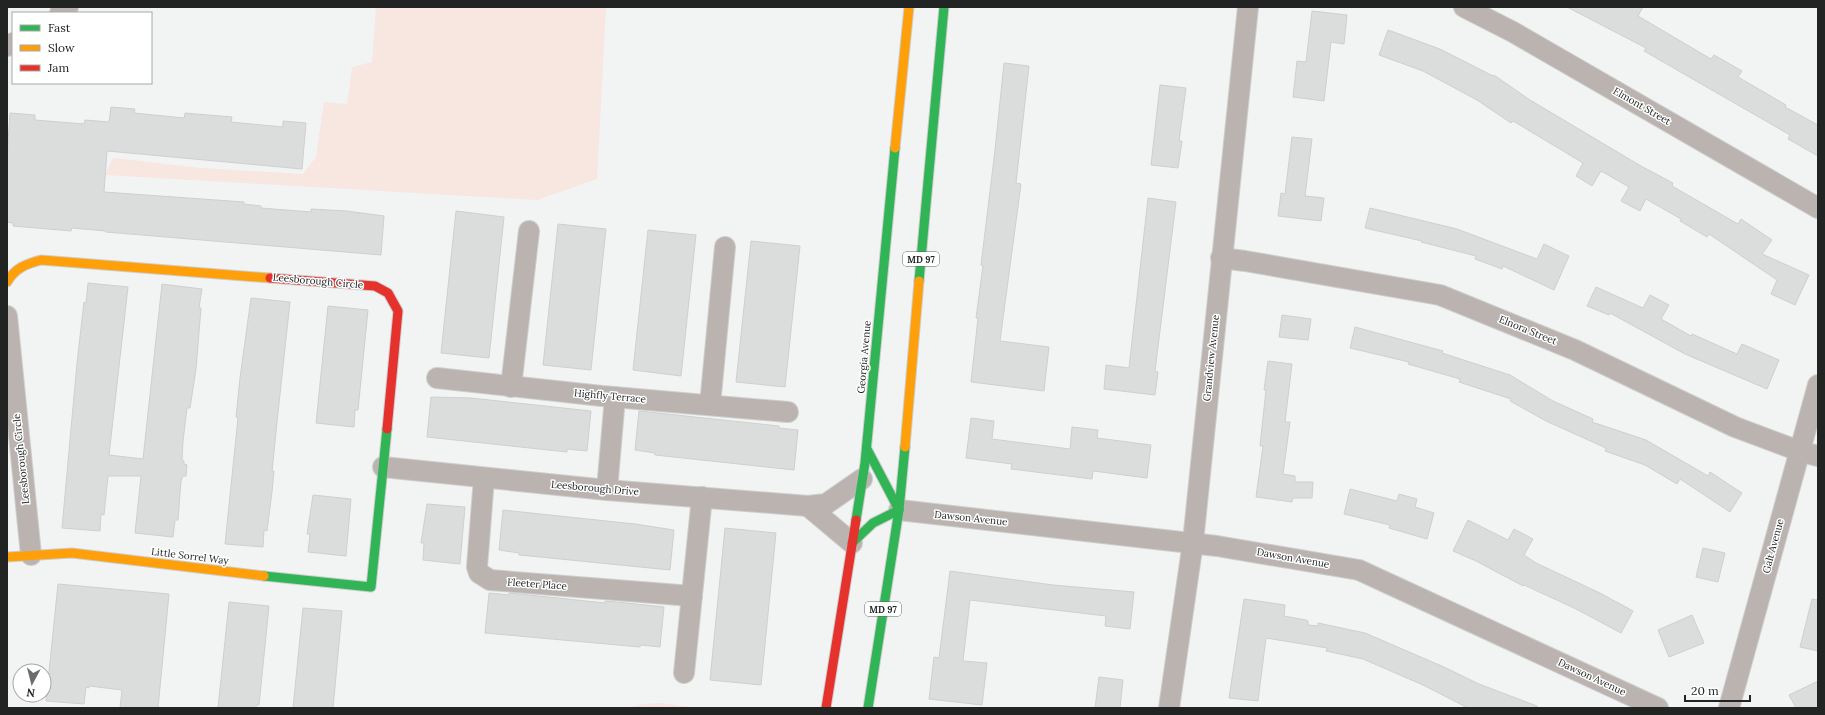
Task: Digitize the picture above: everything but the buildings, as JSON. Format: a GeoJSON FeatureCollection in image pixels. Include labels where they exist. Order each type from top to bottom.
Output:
{"type":"FeatureCollection","features":[{"type":"Feature","properties":{"kind":"main road","name":"Georgia Avenue"},"geometry":{"type":"LineString","coordinates":[[826,708],[867,449],[909,7]]}},
{"type":"Feature","properties":{"kind":"main road","name":"MD 97"},"geometry":{"type":"LineString","coordinates":[[868,708],[899,510],[944,7]]}},
{"type":"Feature","properties":{"kind":"main road","name":"Leesborough Circle"},"geometry":{"type":"LineString","coordinates":[[7,282],[10,276],[22,265],[41,260],[374,286],[388,293],[394,301],[398,311],[370,587]]}},
{"type":"Feature","properties":{"kind":"main road"},"geometry":{"type":"LineString","coordinates":[[852,543],[873,524],[899,510],[867,449]]}},
{"type":"Feature","properties":{"kind":"main road","name":"Little Sorrel Way"},"geometry":{"type":"LineString","coordinates":[[7,557],[72,553],[199,569],[370,587]]}},
{"type":"Feature","properties":{"kind":"street","name":"Grandview Avenue"},"geometry":{"type":"LineString","coordinates":[[1170,708],[1192,542],[1248,7]]}},
{"type":"Feature","properties":{"kind":"street","name":"Elmont Street"},"geometry":{"type":"LineString","coordinates":[[1464,7],[1513,32],[1818,208]]}},
{"type":"Feature","properties":{"kind":"street"},"geometry":{"type":"LineString","coordinates":[[511,386],[529,231]]}},
{"type":"Feature","properties":{"kind":"street"},"geometry":{"type":"LineString","coordinates":[[710,405],[725,247]]}},
{"type":"Feature","properties":{"kind":"street","name":"Elnora Street"},"geometry":{"type":"LineString","coordinates":[[1221,258],[1440,295],[1575,350],[1735,427],[1799,452],[1818,456]]}},
{"type":"Feature","properties":{"kind":"street","name":"Leesborough Circle"},"geometry":{"type":"LineString","coordinates":[[7,316],[31,555]]}},
{"type":"Feature","properties":{"kind":"street","name":"Highfly Terrace"},"geometry":{"type":"LineString","coordinates":[[437,378],[615,397],[788,412]]}},
{"type":"Feature","properties":{"kind":"street","name":"Galt Avenue"},"geometry":{"type":"LineString","coordinates":[[1729,708],[1818,385]]}},
{"type":"Feature","properties":{"kind":"street"},"geometry":{"type":"LineString","coordinates":[[607,490],[615,397]]}},
{"type":"Feature","properties":{"kind":"street","name":"Leesborough Drive"},"geometry":{"type":"LineString","coordinates":[[383,467],[607,490],[808,506],[826,504],[862,479]]}},
{"type":"Feature","properties":{"kind":"street","name":"Fleeter Place"},"geometry":{"type":"LineString","coordinates":[[484,478],[477,567],[479,573],[490,580],[692,596]]}},
{"type":"Feature","properties":{"kind":"street"},"geometry":{"type":"LineString","coordinates":[[684,673],[702,497]]}},
{"type":"Feature","properties":{"kind":"street"},"geometry":{"type":"LineString","coordinates":[[808,506],[852,543]]}},
{"type":"Feature","properties":{"kind":"street","name":"Dawson Avenue"},"geometry":{"type":"LineString","coordinates":[[899,510],[1192,542],[1359,570],[1658,708]]}},
{"type":"Feature","properties":{"kind":"shaded area"},"geometry":{"type":"Polygon","coordinates":[[[376,7],[606,7],[597,179],[537,200],[105,175],[113,158],[201,168],[303,174],[316,157],[324,102],[347,104],[352,67],[372,62],[376,7]]]}},
{"type":"Feature","properties":{"kind":"shaded area"},"geometry":{"type":"Polygon","coordinates":[[[661,703],[698,708],[627,708],[643,704],[661,703]]]}},
{"type":"Feature","properties":{"kind":"traffic: fast"},"geometry":{"type":"LineString","coordinates":[[919,281],[944,7]]}},
{"type":"Feature","properties":{"kind":"traffic: fast"},"geometry":{"type":"LineString","coordinates":[[856,520],[865,463],[895,148]]}},
{"type":"Feature","properties":{"kind":"traffic: fast"},"geometry":{"type":"LineString","coordinates":[[264,576],[371,587],[387,429]]}},
{"type":"Feature","properties":{"kind":"traffic: fast"},"geometry":{"type":"LineString","coordinates":[[868,708],[899,510],[905,447]]}},
{"type":"Feature","properties":{"kind":"traffic: fast"},"geometry":{"type":"LineString","coordinates":[[867,449],[899,510]]}},
{"type":"Feature","properties":{"kind":"traffic: fast"},"geometry":{"type":"LineString","coordinates":[[852,543],[873,523],[899,510]]}},
{"type":"Feature","properties":{"kind":"traffic: slow"},"geometry":{"type":"LineString","coordinates":[[895,148],[909,7]]}},
{"type":"Feature","properties":{"kind":"traffic: slow"},"geometry":{"type":"LineString","coordinates":[[7,282],[10,277],[21,267],[41,260],[270,278]]}},
{"type":"Feature","properties":{"kind":"traffic: slow"},"geometry":{"type":"LineString","coordinates":[[905,447],[919,281]]}},
{"type":"Feature","properties":{"kind":"traffic: slow"},"geometry":{"type":"LineString","coordinates":[[7,557],[72,553],[264,576]]}},
{"type":"Feature","properties":{"kind":"traffic: jam"},"geometry":{"type":"LineString","coordinates":[[270,278],[375,286],[388,293],[398,311],[387,429]]}},
{"type":"Feature","properties":{"kind":"traffic: jam"},"geometry":{"type":"LineString","coordinates":[[826,708],[856,520]]}}]}
